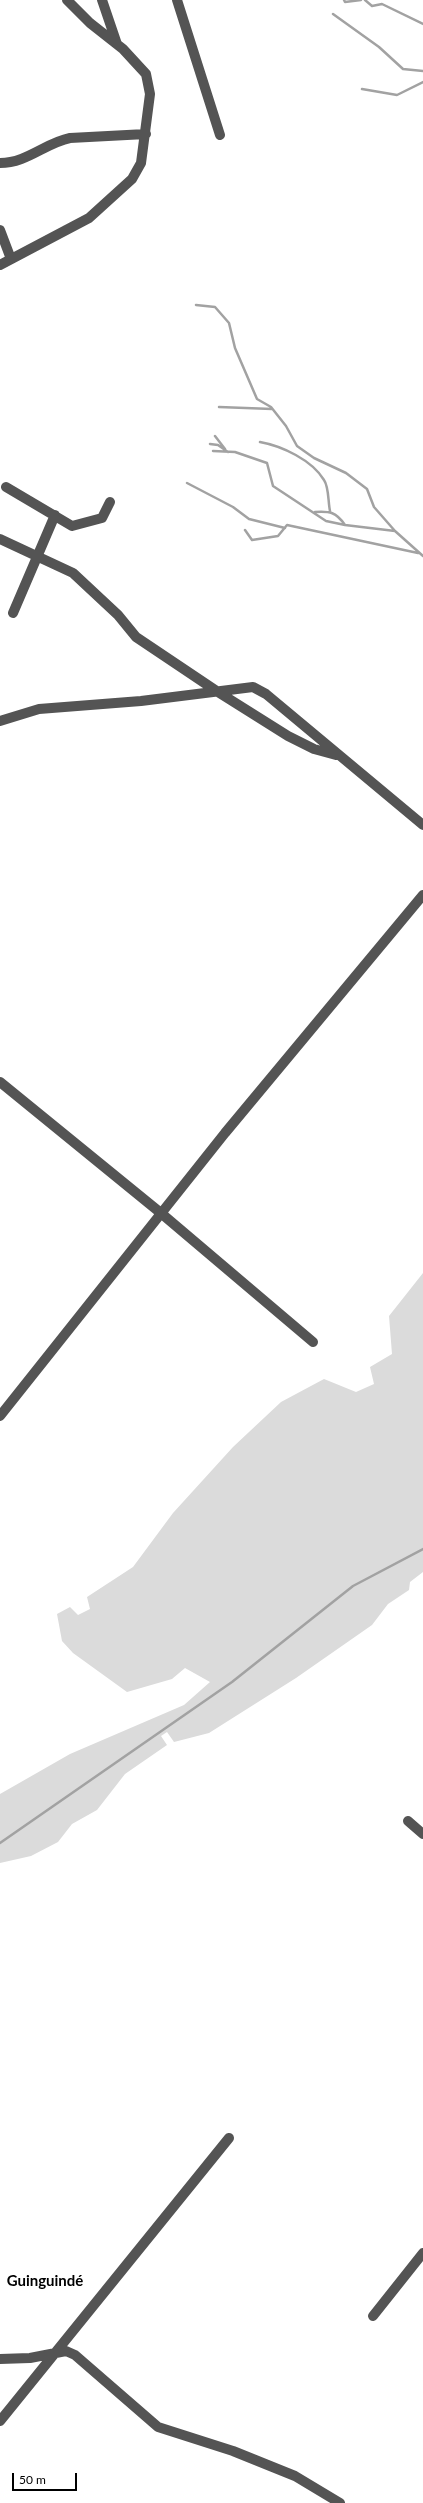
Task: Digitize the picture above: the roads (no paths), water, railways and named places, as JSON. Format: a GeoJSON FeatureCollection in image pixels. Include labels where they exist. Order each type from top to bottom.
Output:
{"type":"FeatureCollection","features":[{"type":"Feature","properties":{"kind":"street"},"geometry":{"type":"LineString","coordinates":[[0,265],[11,258],[81,224],[121,190],[138,170],[146,134],[150,94],[148,82],[143,69],[117,44],[90,23],[66,0]]}},
{"type":"Feature","properties":{"kind":"street"},"geometry":{"type":"LineString","coordinates":[[102,0],[117,44]]}},
{"type":"Feature","properties":{"kind":"street"},"geometry":{"type":"LineString","coordinates":[[177,0],[220,134]]}},
{"type":"Feature","properties":{"kind":"street"},"geometry":{"type":"LineString","coordinates":[[0,163],[30,157],[60,141],[70,138],[146,134]]}},
{"type":"Feature","properties":{"kind":"street"},"geometry":{"type":"LineString","coordinates":[[0,230],[11,258]]}},
{"type":"Feature","properties":{"kind":"street"},"geometry":{"type":"LineString","coordinates":[[6,487],[72,526],[102,518],[110,502]]}},
{"type":"Feature","properties":{"kind":"street"},"geometry":{"type":"LineString","coordinates":[[13,613],[55,515]]}},
{"type":"Feature","properties":{"kind":"street"},"geometry":{"type":"LineString","coordinates":[[0,539],[36,558],[73,573],[118,615],[136,637],[218,692],[288,736],[314,749],[339,756]]}},
{"type":"Feature","properties":{"kind":"street"},"geometry":{"type":"LineString","coordinates":[[0,721],[40,709],[218,692],[253,687],[259,688],[423,825]]}},
{"type":"Feature","properties":{"kind":"street"},"geometry":{"type":"LineString","coordinates":[[0,1416],[225,1133],[423,895]]}},
{"type":"Feature","properties":{"kind":"street"},"geometry":{"type":"LineString","coordinates":[[0,1082],[162,1214],[313,1342]]}},
{"type":"Feature","properties":{"kind":"street"},"geometry":{"type":"LineString","coordinates":[[408,1821],[423,1834]]}},
{"type":"Feature","properties":{"kind":"street"},"geometry":{"type":"LineString","coordinates":[[0,2421],[228,2138]]}},
{"type":"Feature","properties":{"kind":"street"},"geometry":{"type":"LineString","coordinates":[[372,2316],[423,2253]]}},
{"type":"Feature","properties":{"kind":"street"},"geometry":{"type":"LineString","coordinates":[[0,2359],[30,2358],[66,2351],[75,2355],[158,2427],[232,2451],[295,2476],[340,2503]]}},
{"type":"Feature","properties":{"kind":"waterway"},"geometry":{"type":"LineString","coordinates":[[344,0],[345,2],[361,0]]}},
{"type":"Feature","properties":{"kind":"waterway"},"geometry":{"type":"LineString","coordinates":[[365,0],[372,6],[382,4],[423,24]]}},
{"type":"Feature","properties":{"kind":"waterway"},"geometry":{"type":"LineString","coordinates":[[333,14],[379,47],[403,69],[423,71]]}},
{"type":"Feature","properties":{"kind":"waterway"},"geometry":{"type":"LineString","coordinates":[[362,89],[397,95],[423,82]]}},
{"type":"Feature","properties":{"kind":"waterway"},"geometry":{"type":"LineString","coordinates":[[196,305],[215,307],[229,323],[235,348],[257,399],[271,407],[286,426],[297,446],[314,458],[346,473],[367,489],[374,507],[395,531],[423,556]]}},
{"type":"Feature","properties":{"kind":"waterway"},"geometry":{"type":"LineString","coordinates":[[219,407],[272,409]]}},
{"type":"Feature","properties":{"kind":"waterway"},"geometry":{"type":"LineString","coordinates":[[215,436],[225,449]]}},
{"type":"Feature","properties":{"kind":"waterway"},"geometry":{"type":"LineString","coordinates":[[260,442],[278,447],[296,455],[312,466],[326,483],[330,511]]}},
{"type":"Feature","properties":{"kind":"waterway"},"geometry":{"type":"LineString","coordinates":[[210,444],[218,445],[228,452]]}},
{"type":"Feature","properties":{"kind":"waterway"},"geometry":{"type":"LineString","coordinates":[[213,451],[235,452],[267,463],[273,486],[326,521],[345,525],[395,531]]}},
{"type":"Feature","properties":{"kind":"waterway"},"geometry":{"type":"LineString","coordinates":[[187,483],[233,507],[249,519],[285,528]]}},
{"type":"Feature","properties":{"kind":"waterway"},"geometry":{"type":"LineString","coordinates":[[315,512],[332,513],[339,517],[345,525]]}},
{"type":"Feature","properties":{"kind":"waterway"},"geometry":{"type":"LineString","coordinates":[[245,530],[252,540],[278,536],[287,525],[418,553]]}},
{"type":"Feature","properties":{"kind":"waterway"},"geometry":{"type":"LineString","coordinates":[[0,1843],[232,1682],[353,1586],[423,1549]]}},
{"type":"Feature","properties":{"kind":"district","name":"Guinguindé"},"geometry":{"type":"Point","coordinates":[45,2281]}}]}
